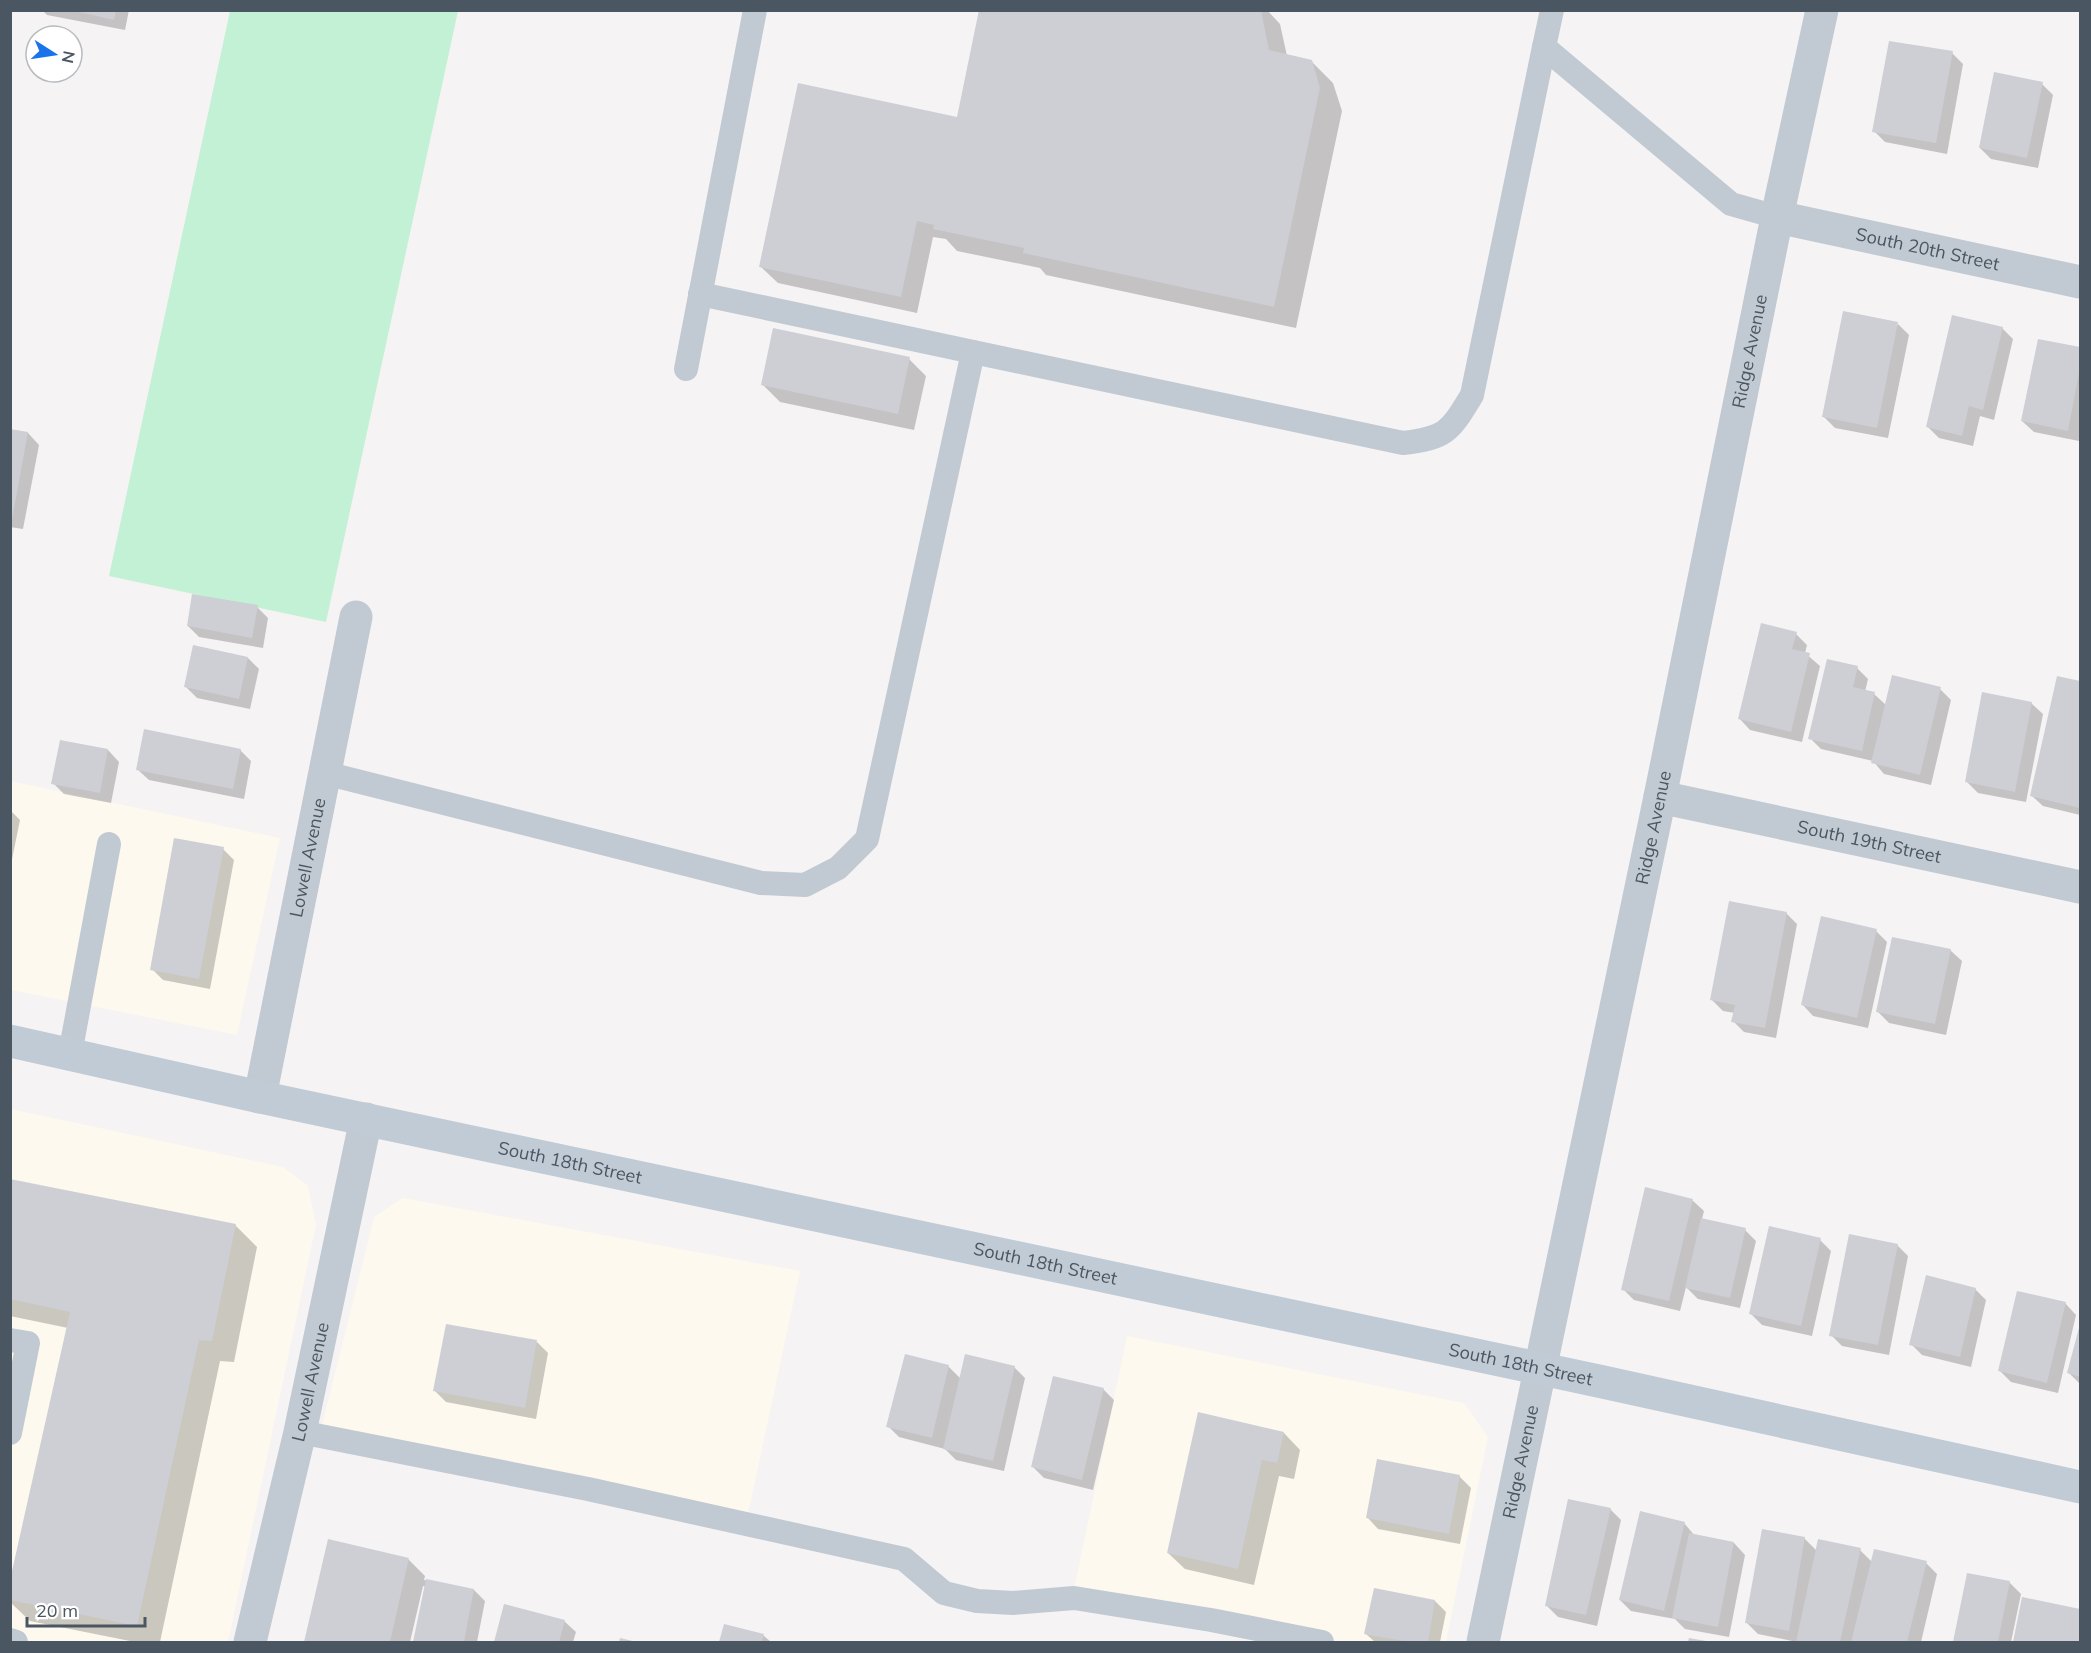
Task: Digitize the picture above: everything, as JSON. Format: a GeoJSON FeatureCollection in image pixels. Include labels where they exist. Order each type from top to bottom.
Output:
{"type":"FeatureCollection","features":[{"type":"Feature","properties":{"kind":"main road","name":"South 18th Street"},"geometry":{"type":"LineString","coordinates":[[10,1041],[260,1097],[1540,1369],[2080,1487]]}},
{"type":"Feature","properties":{"kind":"street","name":"Ridge Avenue"},"geometry":{"type":"LineString","coordinates":[[1483,1642],[1660,797],[1777,217],[1822,10]]}},
{"type":"Feature","properties":{"kind":"street","name":"South 20th Street"},"geometry":{"type":"LineString","coordinates":[[1777,217],[2080,282]]}},
{"type":"Feature","properties":{"kind":"street","name":"Lowell Avenue"},"geometry":{"type":"LineString","coordinates":[[260,1097],[356,617]]}},
{"type":"Feature","properties":{"kind":"street","name":"South 19th Street"},"geometry":{"type":"LineString","coordinates":[[1660,797],[2080,887]]}},
{"type":"Feature","properties":{"kind":"street","name":"Lowell Avenue"},"geometry":{"type":"LineString","coordinates":[[250,1642],[300,1432],[366,1119]]}},
{"type":"Feature","properties":{"kind":"lane"},"geometry":{"type":"LineString","coordinates":[[686,369],[755,10]]}},
{"type":"Feature","properties":{"kind":"lane"},"geometry":{"type":"LineString","coordinates":[[700,294],[1403,443],[1431,440],[1453,427],[1472,395],[1552,10]]}},
{"type":"Feature","properties":{"kind":"lane"},"geometry":{"type":"LineString","coordinates":[[1544,47],[1731,204],[1777,217]]}},
{"type":"Feature","properties":{"kind":"lane"},"geometry":{"type":"LineString","coordinates":[[325,773],[761,883],[805,885],[838,868],[867,839],[973,352]]}},
{"type":"Feature","properties":{"kind":"lane"},"geometry":{"type":"LineString","coordinates":[[70,1054],[109,843]]}},
{"type":"Feature","properties":{"kind":"lane"},"geometry":{"type":"LineString","coordinates":[[10,1340],[28,1343],[10,1433]]}},
{"type":"Feature","properties":{"kind":"lane"},"geometry":{"type":"LineString","coordinates":[[300,1432],[588,1489],[904,1558],[944,1593],[977,1601],[1012,1603],[1074,1598],[1211,1620],[1322,1642]]}},
{"type":"Feature","properties":{"kind":"lane"},"geometry":{"type":"LineString","coordinates":[[10,1640],[16,1642]]}},
{"type":"Feature","properties":{"kind":"shaded area"},"geometry":{"type":"Polygon","coordinates":[[[10,781],[280,838],[237,1035],[11,990],[10,781]]]}},
{"type":"Feature","properties":{"kind":"shaded area"},"geometry":{"type":"Polygon","coordinates":[[[11,1109],[283,1167],[308,1186],[316,1225],[228,1642],[11,1642],[11,1109]]]}},
{"type":"Feature","properties":{"kind":"shaded area"},"geometry":{"type":"Polygon","coordinates":[[[403,1198],[800,1271],[744,1533],[317,1445],[374,1217],[403,1198]]]}},
{"type":"Feature","properties":{"kind":"shaded area"},"geometry":{"type":"Polygon","coordinates":[[[1127,1336],[1464,1403],[1488,1437],[1446,1642],[1256,1642],[1071,1604],[1127,1336]]]}},
{"type":"Feature","properties":{"kind":"green space"},"geometry":{"type":"Polygon","coordinates":[[[230,11],[458,11],[326,622],[109,576],[230,11]]]}},
{"type":"Feature","properties":{"kind":"building"},"geometry":{"type":"Polygon","coordinates":[[[70,10],[116,10],[114,20],[70,10]]]}},
{"type":"Feature","properties":{"kind":"building"},"geometry":{"type":"Polygon","coordinates":[[[979,10],[1261,10],[1269,50],[1312,60],[1320,88],[1274,307],[1023,253],[1024,248],[933,229],[934,225],[917,221],[901,297],[759,267],[798,83],[957,117],[979,10]]]}},
{"type":"Feature","properties":{"kind":"building"},"geometry":{"type":"Polygon","coordinates":[[[1889,41],[1953,51],[1936,143],[1872,132],[1889,41]]]}},
{"type":"Feature","properties":{"kind":"building"},"geometry":{"type":"Polygon","coordinates":[[[1994,72],[2043,82],[2027,158],[1979,148],[1994,72]]]}},
{"type":"Feature","properties":{"kind":"building"},"geometry":{"type":"Polygon","coordinates":[[[1843,311],[1898,322],[1877,428],[1822,417],[1843,311]]]}},
{"type":"Feature","properties":{"kind":"building"},"geometry":{"type":"Polygon","coordinates":[[[1952,315],[2003,327],[1983,410],[1969,406],[1962,436],[1926,427],[1952,315]]]}},
{"type":"Feature","properties":{"kind":"building"},"geometry":{"type":"Polygon","coordinates":[[[773,328],[910,357],[898,414],[761,385],[773,328]]]}},
{"type":"Feature","properties":{"kind":"building"},"geometry":{"type":"Polygon","coordinates":[[[2038,339],[2080,347],[2080,368],[2068,431],[2021,421],[2038,339]]]}},
{"type":"Feature","properties":{"kind":"building"},"geometry":{"type":"Polygon","coordinates":[[[10,429],[28,432],[12,520],[10,520],[10,429]]]}},
{"type":"Feature","properties":{"kind":"building"},"geometry":{"type":"Polygon","coordinates":[[[192,594],[258,605],[252,638],[187,626],[192,594]]]}},
{"type":"Feature","properties":{"kind":"building"},"geometry":{"type":"Polygon","coordinates":[[[1761,623],[1797,632],[1792,649],[1810,653],[1791,732],[1738,719],[1761,623]]]}},
{"type":"Feature","properties":{"kind":"building"},"geometry":{"type":"Polygon","coordinates":[[[193,645],[248,657],[239,699],[184,687],[193,645]]]}},
{"type":"Feature","properties":{"kind":"building"},"geometry":{"type":"Polygon","coordinates":[[[1827,659],[1858,666],[1853,687],[1875,692],[1862,751],[1808,739],[1827,659]]]}},
{"type":"Feature","properties":{"kind":"building"},"geometry":{"type":"Polygon","coordinates":[[[1892,675],[1941,687],[1920,775],[1871,763],[1892,675]]]}},
{"type":"Feature","properties":{"kind":"building"},"geometry":{"type":"Polygon","coordinates":[[[2057,676],[2080,681],[2080,808],[2030,796],[2057,676]]]}},
{"type":"Feature","properties":{"kind":"building"},"geometry":{"type":"Polygon","coordinates":[[[1982,692],[2032,702],[2015,792],[1965,782],[1982,692]]]}},
{"type":"Feature","properties":{"kind":"building"},"geometry":{"type":"Polygon","coordinates":[[[144,729],[241,749],[233,789],[136,770],[144,729]]]}},
{"type":"Feature","properties":{"kind":"building"},"geometry":{"type":"Polygon","coordinates":[[[60,740],[108,749],[100,793],[51,784],[60,740]]]}},
{"type":"Feature","properties":{"kind":"building"},"geometry":{"type":"Polygon","coordinates":[[[174,838],[224,847],[199,979],[150,970],[174,838]]]}},
{"type":"Feature","properties":{"kind":"building"},"geometry":{"type":"Polygon","coordinates":[[[1729,901],[1787,912],[1765,1028],[1731,1022],[1735,1005],[1710,1000],[1729,901]]]}},
{"type":"Feature","properties":{"kind":"building"},"geometry":{"type":"Polygon","coordinates":[[[1821,916],[1877,929],[1857,1018],[1801,1005],[1821,916]]]}},
{"type":"Feature","properties":{"kind":"building"},"geometry":{"type":"Polygon","coordinates":[[[1892,937],[1951,949],[1935,1024],[1876,1012],[1892,937]]]}},
{"type":"Feature","properties":{"kind":"building"},"geometry":{"type":"Polygon","coordinates":[[[10,1179],[236,1224],[212,1341],[199,1340],[137,1626],[10,1600],[10,1580],[70,1312],[10,1299],[10,1179]]]}},
{"type":"Feature","properties":{"kind":"building"},"geometry":{"type":"Polygon","coordinates":[[[1645,1187],[1693,1199],[1669,1301],[1621,1290],[1645,1187]]]}},
{"type":"Feature","properties":{"kind":"building"},"geometry":{"type":"Polygon","coordinates":[[[1701,1218],[1746,1228],[1730,1298],[1685,1288],[1701,1218]]]}},
{"type":"Feature","properties":{"kind":"building"},"geometry":{"type":"Polygon","coordinates":[[[1769,1226],[1821,1238],[1801,1326],[1749,1314],[1769,1226]]]}},
{"type":"Feature","properties":{"kind":"building"},"geometry":{"type":"Polygon","coordinates":[[[1849,1234],[1898,1244],[1878,1345],[1829,1336],[1849,1234]]]}},
{"type":"Feature","properties":{"kind":"building"},"geometry":{"type":"Polygon","coordinates":[[[1926,1275],[1976,1288],[1960,1357],[1909,1345],[1926,1275]]]}},
{"type":"Feature","properties":{"kind":"building"},"geometry":{"type":"Polygon","coordinates":[[[2017,1291],[2066,1302],[2047,1383],[1998,1371],[2017,1291]]]}},
{"type":"Feature","properties":{"kind":"building"},"geometry":{"type":"Polygon","coordinates":[[[446,1324],[537,1340],[525,1408],[433,1391],[446,1324]]]}},
{"type":"Feature","properties":{"kind":"building"},"geometry":{"type":"Polygon","coordinates":[[[2080,1324],[2080,1377],[2067,1373],[2080,1324]]]}},
{"type":"Feature","properties":{"kind":"building"},"geometry":{"type":"Polygon","coordinates":[[[905,1354],[949,1365],[932,1438],[886,1427],[905,1354]]]}},
{"type":"Feature","properties":{"kind":"building"},"geometry":{"type":"Polygon","coordinates":[[[965,1354],[1015,1366],[993,1461],[943,1449],[965,1354]]]}},
{"type":"Feature","properties":{"kind":"building"},"geometry":{"type":"Polygon","coordinates":[[[1053,1376],[1104,1388],[1082,1480],[1031,1467],[1053,1376]]]}},
{"type":"Feature","properties":{"kind":"building"},"geometry":{"type":"Polygon","coordinates":[[[1198,1412],[1284,1432],[1277,1463],[1262,1460],[1238,1569],[1167,1553],[1198,1412]]]}},
{"type":"Feature","properties":{"kind":"building"},"geometry":{"type":"Polygon","coordinates":[[[1377,1459],[1460,1475],[1449,1534],[1366,1518],[1377,1459]]]}},
{"type":"Feature","properties":{"kind":"building"},"geometry":{"type":"Polygon","coordinates":[[[1568,1499],[1611,1508],[1586,1615],[1545,1606],[1568,1499]]]}},
{"type":"Feature","properties":{"kind":"building"},"geometry":{"type":"Polygon","coordinates":[[[1640,1511],[1685,1522],[1664,1611],[1619,1600],[1640,1511]]]}},
{"type":"Feature","properties":{"kind":"building"},"geometry":{"type":"Polygon","coordinates":[[[1762,1529],[1805,1537],[1789,1631],[1745,1623],[1762,1529]]]}},
{"type":"Feature","properties":{"kind":"building"},"geometry":{"type":"Polygon","coordinates":[[[1689,1533],[1734,1542],[1718,1627],[1672,1618],[1689,1533]]]}},
{"type":"Feature","properties":{"kind":"building"},"geometry":{"type":"Polygon","coordinates":[[[328,1539],[409,1558],[390,1642],[304,1642],[328,1539]]]}},
{"type":"Feature","properties":{"kind":"building"},"geometry":{"type":"Polygon","coordinates":[[[1818,1539],[1861,1548],[1840,1642],[1796,1642],[1818,1539]]]}},
{"type":"Feature","properties":{"kind":"building"},"geometry":{"type":"Polygon","coordinates":[[[1874,1549],[1927,1561],[1907,1642],[1851,1642],[1874,1549]]]}},
{"type":"Feature","properties":{"kind":"building"},"geometry":{"type":"Polygon","coordinates":[[[1967,1573],[2010,1581],[1998,1642],[1953,1642],[1967,1573]]]}},
{"type":"Feature","properties":{"kind":"building"},"geometry":{"type":"Polygon","coordinates":[[[426,1579],[474,1589],[464,1642],[413,1642],[426,1579]]]}},
{"type":"Feature","properties":{"kind":"building"},"geometry":{"type":"Polygon","coordinates":[[[1374,1588],[1435,1600],[1428,1642],[1409,1642],[1364,1634],[1374,1588]]]}},
{"type":"Feature","properties":{"kind":"building"},"geometry":{"type":"Polygon","coordinates":[[[2022,1597],[2080,1609],[2080,1642],[2013,1642],[2022,1597]]]}},
{"type":"Feature","properties":{"kind":"building"},"geometry":{"type":"Polygon","coordinates":[[[504,1604],[565,1620],[559,1642],[494,1642],[504,1604]]]}},
{"type":"Feature","properties":{"kind":"building"},"geometry":{"type":"Polygon","coordinates":[[[724,1624],[764,1634],[762,1642],[719,1642],[724,1624]]]}},
{"type":"Feature","properties":{"kind":"building"},"geometry":{"type":"Polygon","coordinates":[[[620,1638],[637,1642],[619,1642],[620,1638]]]}},
{"type":"Feature","properties":{"kind":"building"},"geometry":{"type":"Polygon","coordinates":[[[1689,1638],[1706,1641],[1706,1642],[1688,1642],[1689,1638]]]}}]}
